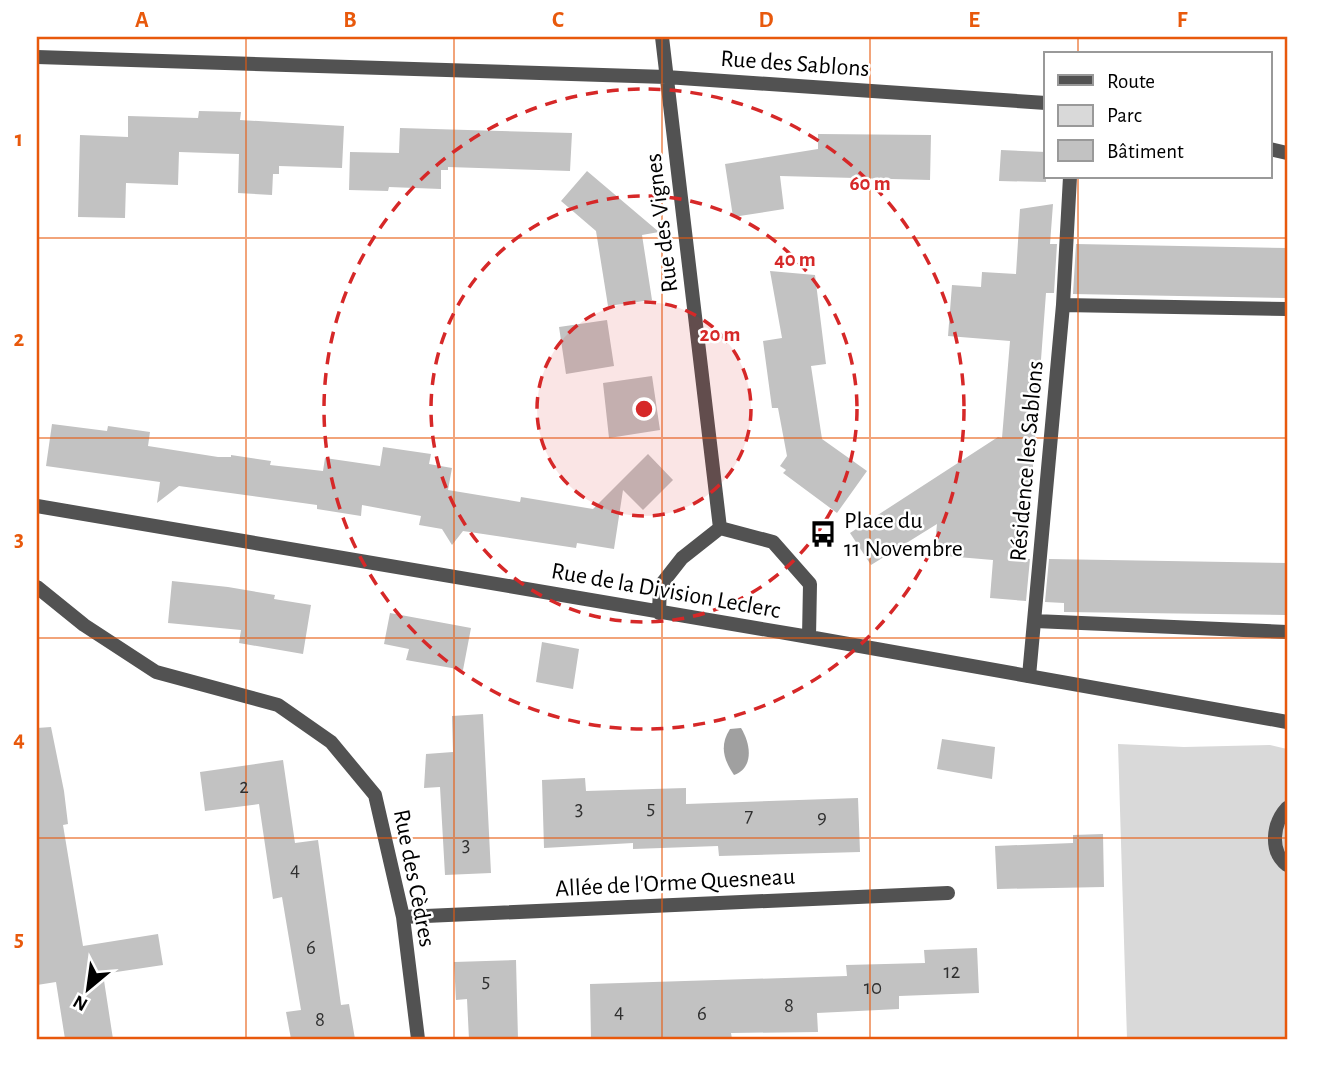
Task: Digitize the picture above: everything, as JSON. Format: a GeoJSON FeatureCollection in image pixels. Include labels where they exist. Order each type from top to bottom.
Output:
{"type":"FeatureCollection","features":[{"type":"Feature","properties":{"kind":"street","name":"Rue des Vignes"},"geometry":{"type":"LineString","coordinates":[[662,37],[720,528]]}},
{"type":"Feature","properties":{"kind":"street","name":"Rue des Sablons"},"geometry":{"type":"LineString","coordinates":[[37,57],[666,77],[1044,103]]}},
{"type":"Feature","properties":{"kind":"street","name":"Résidence les Sablons"},"geometry":{"type":"LineString","coordinates":[[1029,676],[1063,305],[1070,178]]}},
{"type":"Feature","properties":{"kind":"street"},"geometry":{"type":"LineString","coordinates":[[1063,305],[1287,309]]}},
{"type":"Feature","properties":{"kind":"street","name":"Rue de la Division Leclerc"},"geometry":{"type":"LineString","coordinates":[[37,506],[808,637],[1287,722]]}},
{"type":"Feature","properties":{"kind":"street"},"geometry":{"type":"LineString","coordinates":[[659,613],[660,586],[682,558],[720,528],[773,542],[810,584],[808,637]]}},
{"type":"Feature","properties":{"kind":"street","name":"Rue des Cèdres"},"geometry":{"type":"LineString","coordinates":[[37,587],[84,625],[156,672],[278,705],[331,742],[375,796],[403,917],[418,1039]]}},
{"type":"Feature","properties":{"kind":"street"},"geometry":{"type":"LineString","coordinates":[[1035,621],[1287,632]]}},
{"type":"Feature","properties":{"kind":"street"},"geometry":{"type":"LineString","coordinates":[[1287,808],[1280,817],[1275,844],[1278,856],[1287,865]]}},
{"type":"Feature","properties":{"kind":"street","name":"Allée de l'Orme Quesneau"},"geometry":{"type":"LineString","coordinates":[[403,917],[948,893]]}},
{"type":"Feature","properties":{"kind":"green space"},"geometry":{"type":"Polygon","coordinates":[[[1118,744],[1184,747],[1270,745],[1287,749],[1287,1039],[1127,1039],[1118,744]]]}},
{"type":"Feature","properties":{"kind":"shaded area"},"geometry":{"type":"Polygon","coordinates":[[[741,728],[749,755],[745,767],[734,775],[725,758],[724,747],[730,729],[741,728]]]}},
{"type":"Feature","properties":{"kind":"building"},"geometry":{"type":"Polygon","coordinates":[[[199,111],[241,112],[240,120],[344,126],[342,168],[279,166],[279,174],[273,174],[272,195],[238,193],[239,154],[179,152],[178,185],[126,183],[125,218],[78,217],[80,135],[128,137],[128,116],[198,118],[199,111]]]}},
{"type":"Feature","properties":{"kind":"building"},"geometry":{"type":"Polygon","coordinates":[[[400,128],[572,133],[570,171],[448,167],[448,170],[441,170],[441,189],[389,187],[388,191],[349,190],[350,152],[399,153],[400,128]]]}},
{"type":"Feature","properties":{"kind":"building"},"geometry":{"type":"Polygon","coordinates":[[[818,134],[931,135],[930,180],[780,176],[784,209],[733,217],[725,164],[818,149],[818,134]]]}},
{"type":"Feature","properties":{"kind":"building"},"geometry":{"type":"Polygon","coordinates":[[[1001,150],[1044,152],[1046,182],[999,181],[1001,150]]]}},
{"type":"Feature","properties":{"kind":"building"},"geometry":{"type":"Polygon","coordinates":[[[587,171],[659,232],[642,235],[652,300],[608,306],[596,231],[561,201],[587,171]]]}},
{"type":"Feature","properties":{"kind":"building"},"geometry":{"type":"Polygon","coordinates":[[[1053,204],[1050,244],[1057,244],[1054,293],[1046,293],[1026,559],[1030,559],[1026,601],[990,598],[993,560],[934,555],[937,524],[871,565],[850,533],[998,437],[1002,438],[1010,341],[948,336],[952,285],[981,287],[982,272],[1016,274],[1020,209],[1053,204]]]}},
{"type":"Feature","properties":{"kind":"building"},"geometry":{"type":"Polygon","coordinates":[[[1076,244],[1287,248],[1287,298],[1073,294],[1076,244]]]}},
{"type":"Feature","properties":{"kind":"building"},"geometry":{"type":"Polygon","coordinates":[[[770,271],[815,275],[826,364],[811,366],[822,439],[867,471],[837,513],[783,473],[786,470],[780,466],[787,456],[778,408],[772,408],[763,341],[782,338],[770,271]]]}},
{"type":"Feature","properties":{"kind":"building"},"geometry":{"type":"Polygon","coordinates":[[[607,320],[614,366],[566,374],[559,327],[607,320]]]}},
{"type":"Feature","properties":{"kind":"building"},"geometry":{"type":"Polygon","coordinates":[[[652,376],[660,430],[609,438],[603,383],[652,376]]]}},
{"type":"Feature","properties":{"kind":"building"},"geometry":{"type":"Polygon","coordinates":[[[52,424],[107,431],[108,426],[150,432],[148,446],[218,457],[231,455],[271,461],[270,465],[323,471],[325,458],[380,466],[383,447],[431,454],[429,464],[452,468],[448,490],[520,502],[521,497],[593,509],[648,454],[673,480],[643,510],[623,490],[614,549],[577,543],[576,548],[463,531],[452,545],[442,529],[419,525],[421,516],[362,505],[361,516],[317,509],[317,505],[179,486],[157,503],[160,482],[46,466],[52,424]]]}},
{"type":"Feature","properties":{"kind":"building"},"geometry":{"type":"Polygon","coordinates":[[[1049,559],[1287,563],[1287,615],[1064,612],[1064,603],[1045,602],[1049,559]]]}},
{"type":"Feature","properties":{"kind":"building"},"geometry":{"type":"Polygon","coordinates":[[[172,581],[275,595],[274,599],[311,605],[303,654],[239,643],[241,630],[168,623],[172,581]]]}},
{"type":"Feature","properties":{"kind":"building"},"geometry":{"type":"Polygon","coordinates":[[[390,613],[471,628],[463,670],[406,660],[409,649],[384,644],[390,613]]]}},
{"type":"Feature","properties":{"kind":"building"},"geometry":{"type":"Polygon","coordinates":[[[542,642],[579,649],[573,689],[536,682],[542,642]]]}},
{"type":"Feature","properties":{"kind":"building"},"geometry":{"type":"Polygon","coordinates":[[[483,714],[491,873],[445,875],[440,787],[424,788],[426,754],[453,752],[452,716],[483,714]]]}},
{"type":"Feature","properties":{"kind":"building"},"geometry":{"type":"Polygon","coordinates":[[[51,727],[64,791],[68,824],[63,825],[83,946],[158,934],[163,965],[103,974],[113,1039],[65,1039],[56,982],[37,985],[37,728],[51,727]]]}},
{"type":"Feature","properties":{"kind":"building"},"geometry":{"type":"Polygon","coordinates":[[[942,739],[995,747],[992,779],[937,769],[942,739]]]}},
{"type":"Feature","properties":{"kind":"building"},"geometry":{"type":"Polygon","coordinates":[[[283,760],[295,843],[318,840],[341,1005],[349,1004],[355,1039],[291,1039],[286,1012],[301,1010],[282,897],[273,899],[259,804],[205,811],[200,772],[283,760]]]}},
{"type":"Feature","properties":{"kind":"building"},"geometry":{"type":"Polygon","coordinates":[[[585,778],[586,791],[686,788],[686,804],[858,798],[860,852],[719,856],[718,846],[633,849],[633,843],[544,848],[542,780],[585,778]]]}},
{"type":"Feature","properties":{"kind":"building"},"geometry":{"type":"Polygon","coordinates":[[[1103,834],[1104,887],[997,889],[995,846],[1073,843],[1073,835],[1103,834]]]}},
{"type":"Feature","properties":{"kind":"building"},"geometry":{"type":"Polygon","coordinates":[[[977,948],[979,993],[899,996],[899,1009],[817,1013],[818,1032],[731,1033],[732,1039],[591,1039],[590,984],[847,976],[846,965],[925,963],[924,950],[977,948]]]}},
{"type":"Feature","properties":{"kind":"building"},"geometry":{"type":"Polygon","coordinates":[[[516,960],[518,1039],[469,1039],[467,999],[456,1000],[454,962],[516,960]]]}},
{"type":"Feature","properties":{"kind":"place","name":"Place du 11 Novembre"},"geometry":{"type":"Point","coordinates":[823,534]}}]}
